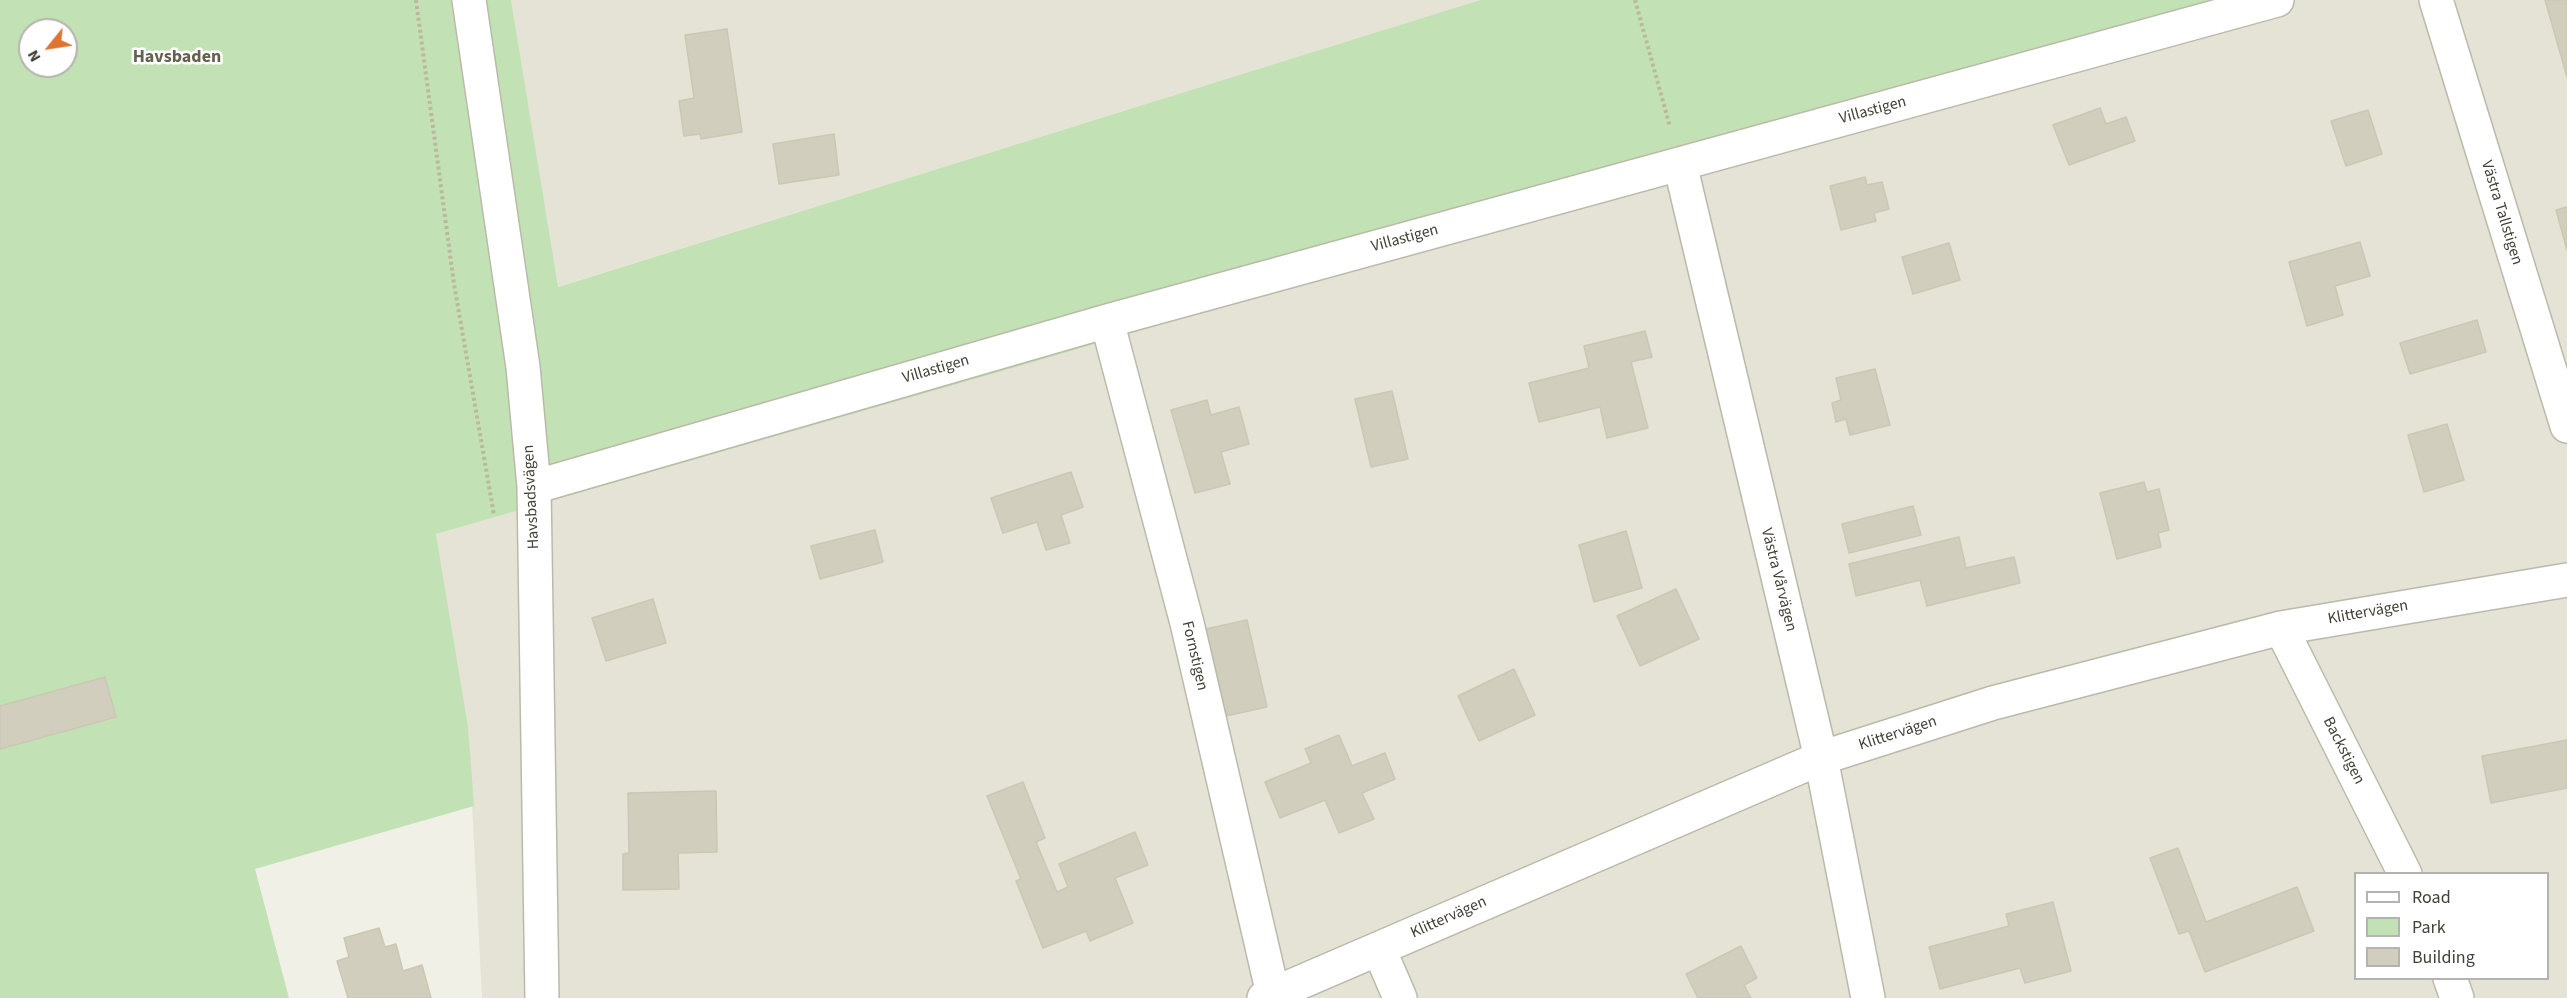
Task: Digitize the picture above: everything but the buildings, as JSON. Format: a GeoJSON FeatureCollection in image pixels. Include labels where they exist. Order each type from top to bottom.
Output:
{"type":"FeatureCollection","features":[{"type":"Feature","properties":{"kind":"street","name":"Havsbadsvägen"},"geometry":{"type":"LineString","coordinates":[[469,0],[523,367],[534,487],[542,998]]}},
{"type":"Feature","properties":{"kind":"street","name":"Villastigen"},"geometry":{"type":"LineString","coordinates":[[534,487],[1107,321],[2277,0]]}},
{"type":"Feature","properties":{"kind":"street","name":"Västra Tallstigen"},"geometry":{"type":"LineString","coordinates":[[2436,0],[2567,426]]}},
{"type":"Feature","properties":{"kind":"street","name":"Västra Vårvägen"},"geometry":{"type":"LineString","coordinates":[[1680,164],[1821,758],[1868,998]]}},
{"type":"Feature","properties":{"kind":"street","name":"Fornstigen"},"geometry":{"type":"LineString","coordinates":[[1107,321],[1187,623],[1268,996]]}},
{"type":"Feature","properties":{"kind":"street","name":"Klittervägen"},"geometry":{"type":"LineString","coordinates":[[1268,996],[1821,758],[1993,704],[2281,628],[2567,580]]}},
{"type":"Feature","properties":{"kind":"street","name":"Backstigen"},"geometry":{"type":"LineString","coordinates":[[2281,628],[2404,872]]}},
{"type":"Feature","properties":{"kind":"street"},"geometry":{"type":"LineString","coordinates":[[1378,949],[1400,998]]}},
{"type":"Feature","properties":{"kind":"street"},"geometry":{"type":"LineString","coordinates":[[2451,980],[2457,998]]}},
{"type":"Feature","properties":{"kind":"path"},"geometry":{"type":"LineString","coordinates":[[416,0],[454,284],[496,525]]}},
{"type":"Feature","properties":{"kind":"path"},"geometry":{"type":"LineString","coordinates":[[1635,0],[1680,164]]}},
{"type":"Feature","properties":{"kind":"shaded area"},"geometry":{"type":"Polygon","coordinates":[[[511,0],[1480,0],[557,287],[511,0]]]}},
{"type":"Feature","properties":{"kind":"shaded area"},"geometry":{"type":"Polygon","coordinates":[[[2271,0],[2567,0],[2567,998],[482,998],[468,726],[436,534],[1020,366],[2271,0]]]}},
{"type":"Feature","properties":{"kind":"green space"},"geometry":{"type":"Polygon","coordinates":[[[0,0],[511,0],[558,287],[1480,0],[2271,0],[1020,366],[436,534],[468,726],[474,806],[255,869],[289,998],[0,998],[0,0]]]}},
{"type":"Feature","properties":{"kind":"district","name":"Havsbaden"},"geometry":{"type":"Point","coordinates":[177,58]}}]}
